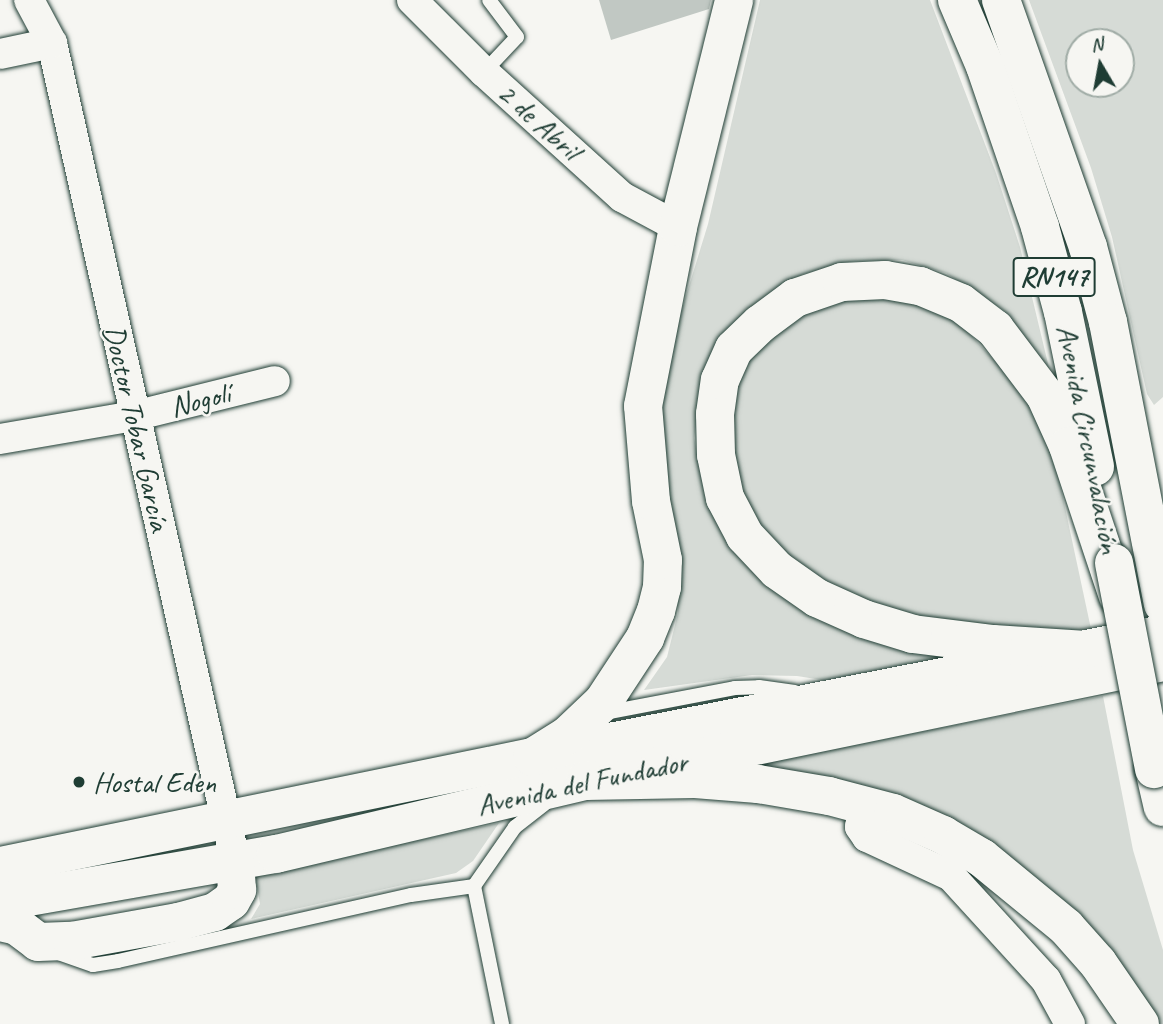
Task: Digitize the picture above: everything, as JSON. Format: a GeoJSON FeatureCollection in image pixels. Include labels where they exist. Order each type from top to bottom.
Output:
{"type":"FeatureCollection","features":[{"type":"Feature","properties":{"kind":"main road"},"geometry":{"type":"LineString","coordinates":[[533,757],[567,736],[592,715],[645,638],[662,587],[663,560],[651,500],[643,407],[678,226],[734,0]]}},
{"type":"Feature","properties":{"kind":"main road","name":"Avenida Circunvalación"},"geometry":{"type":"LineString","coordinates":[[957,0],[985,66],[1040,227],[1063,312],[1111,564],[1124,612],[1163,807]]}},
{"type":"Feature","properties":{"kind":"main road","name":"Avenida Circunvalación"},"geometry":{"type":"LineString","coordinates":[[1001,0],[1088,247],[1108,322],[1163,604]]}},
{"type":"Feature","properties":{"kind":"main road"},"geometry":{"type":"LineString","coordinates":[[1086,650],[993,644],[913,634],[864,619],[817,598],[777,570],[746,536],[725,498],[716,455],[715,414],[720,380],[734,349],[760,324],[794,299],[842,282],[885,280],[920,286],[961,303],[995,329],[1045,395],[1068,446],[1111,564]]}},
{"type":"Feature","properties":{"kind":"main road","name":"Avenida del Fundador"},"geometry":{"type":"LineString","coordinates":[[0,866],[533,757],[1163,634]]}},
{"type":"Feature","properties":{"kind":"main road","name":"Avenida del Fundador"},"geometry":{"type":"LineString","coordinates":[[0,902],[276,854],[585,781],[1163,662]]}},
{"type":"Feature","properties":{"kind":"main road"},"geometry":{"type":"LineString","coordinates":[[585,781],[695,779],[758,784],[892,813],[943,835],[982,858],[1024,891],[1082,945],[1140,1024]]}},
{"type":"Feature","properties":{"kind":"main road"},"geometry":{"type":"LineString","coordinates":[[0,922],[17,926],[38,942],[85,938],[178,922],[215,912],[231,901],[237,890],[235,860]]}},
{"type":"Feature","properties":{"kind":"street","name":"Doctor Tobar García"},"geometry":{"type":"LineString","coordinates":[[29,0],[52,43],[235,860]]}},
{"type":"Feature","properties":{"kind":"street","name":"2 de Abril"},"geometry":{"type":"LineString","coordinates":[[412,0],[484,72],[622,197],[678,226]]}},
{"type":"Feature","properties":{"kind":"street"},"geometry":{"type":"LineString","coordinates":[[0,54],[52,43]]}},
{"type":"Feature","properties":{"kind":"street","name":"Nogolí"},"geometry":{"type":"LineString","coordinates":[[0,439],[134,416],[275,382]]}},
{"type":"Feature","properties":{"kind":"street"},"geometry":{"type":"LineString","coordinates":[[864,806],[860,827],[867,837],[950,876],[1046,980],[1070,1024]]}},
{"type":"Feature","properties":{"kind":"lane"},"geometry":{"type":"LineString","coordinates":[[484,72],[517,37],[489,0]]}},
{"type":"Feature","properties":{"kind":"lane"},"geometry":{"type":"LineString","coordinates":[[592,715],[735,688],[759,687],[841,699]]}},
{"type":"Feature","properties":{"kind":"lane"},"geometry":{"type":"LineString","coordinates":[[502,1024],[474,886],[514,827],[533,810],[585,781]]}},
{"type":"Feature","properties":{"kind":"lane"},"geometry":{"type":"LineString","coordinates":[[38,942],[71,959],[93,965],[411,895],[474,886]]}},
{"type":"Feature","properties":{"kind":"shaded area"},"geometry":{"type":"Polygon","coordinates":[[[760,0],[930,0],[996,173],[1020,247],[1050,372],[1005,311],[946,273],[902,260],[854,261],[803,274],[761,300],[702,383],[694,438],[702,479],[744,555],[960,659],[854,685],[797,676],[752,675],[644,690],[667,657],[678,613],[673,547],[657,427],[678,322],[708,224],[760,0]]]}},
{"type":"Feature","properties":{"kind":"shaded area"},"geometry":{"type":"Polygon","coordinates":[[[1029,0],[1163,0],[1163,397],[1154,405],[1147,394],[1112,237],[1091,168],[1065,98],[1135,98],[1135,28],[1065,28],[1065,98],[1029,0]]]}},
{"type":"Feature","properties":{"kind":"shaded area"},"geometry":{"type":"Polygon","coordinates":[[[852,296],[929,304],[965,329],[1023,391],[1051,442],[1091,629],[1065,633],[922,624],[787,566],[727,474],[724,440],[742,370],[757,347],[813,305],[852,296]]]}},
{"type":"Feature","properties":{"kind":"shaded area"},"geometry":{"type":"Polygon","coordinates":[[[1103,696],[1133,850],[1163,950],[1163,1024],[1155,1024],[1033,876],[728,770],[1103,696]]]}},
{"type":"Feature","properties":{"kind":"shaded area"},"geometry":{"type":"Polygon","coordinates":[[[499,823],[473,861],[456,873],[251,919],[260,904],[255,875],[499,823]]]}},
{"type":"Feature","properties":{"kind":"building"},"geometry":{"type":"Polygon","coordinates":[[[599,0],[711,0],[709,9],[611,40],[599,0]]]}},
{"type":"Feature","properties":{"kind":"place","name":"Hostal Eden"},"geometry":{"type":"Point","coordinates":[79,782]}}]}
